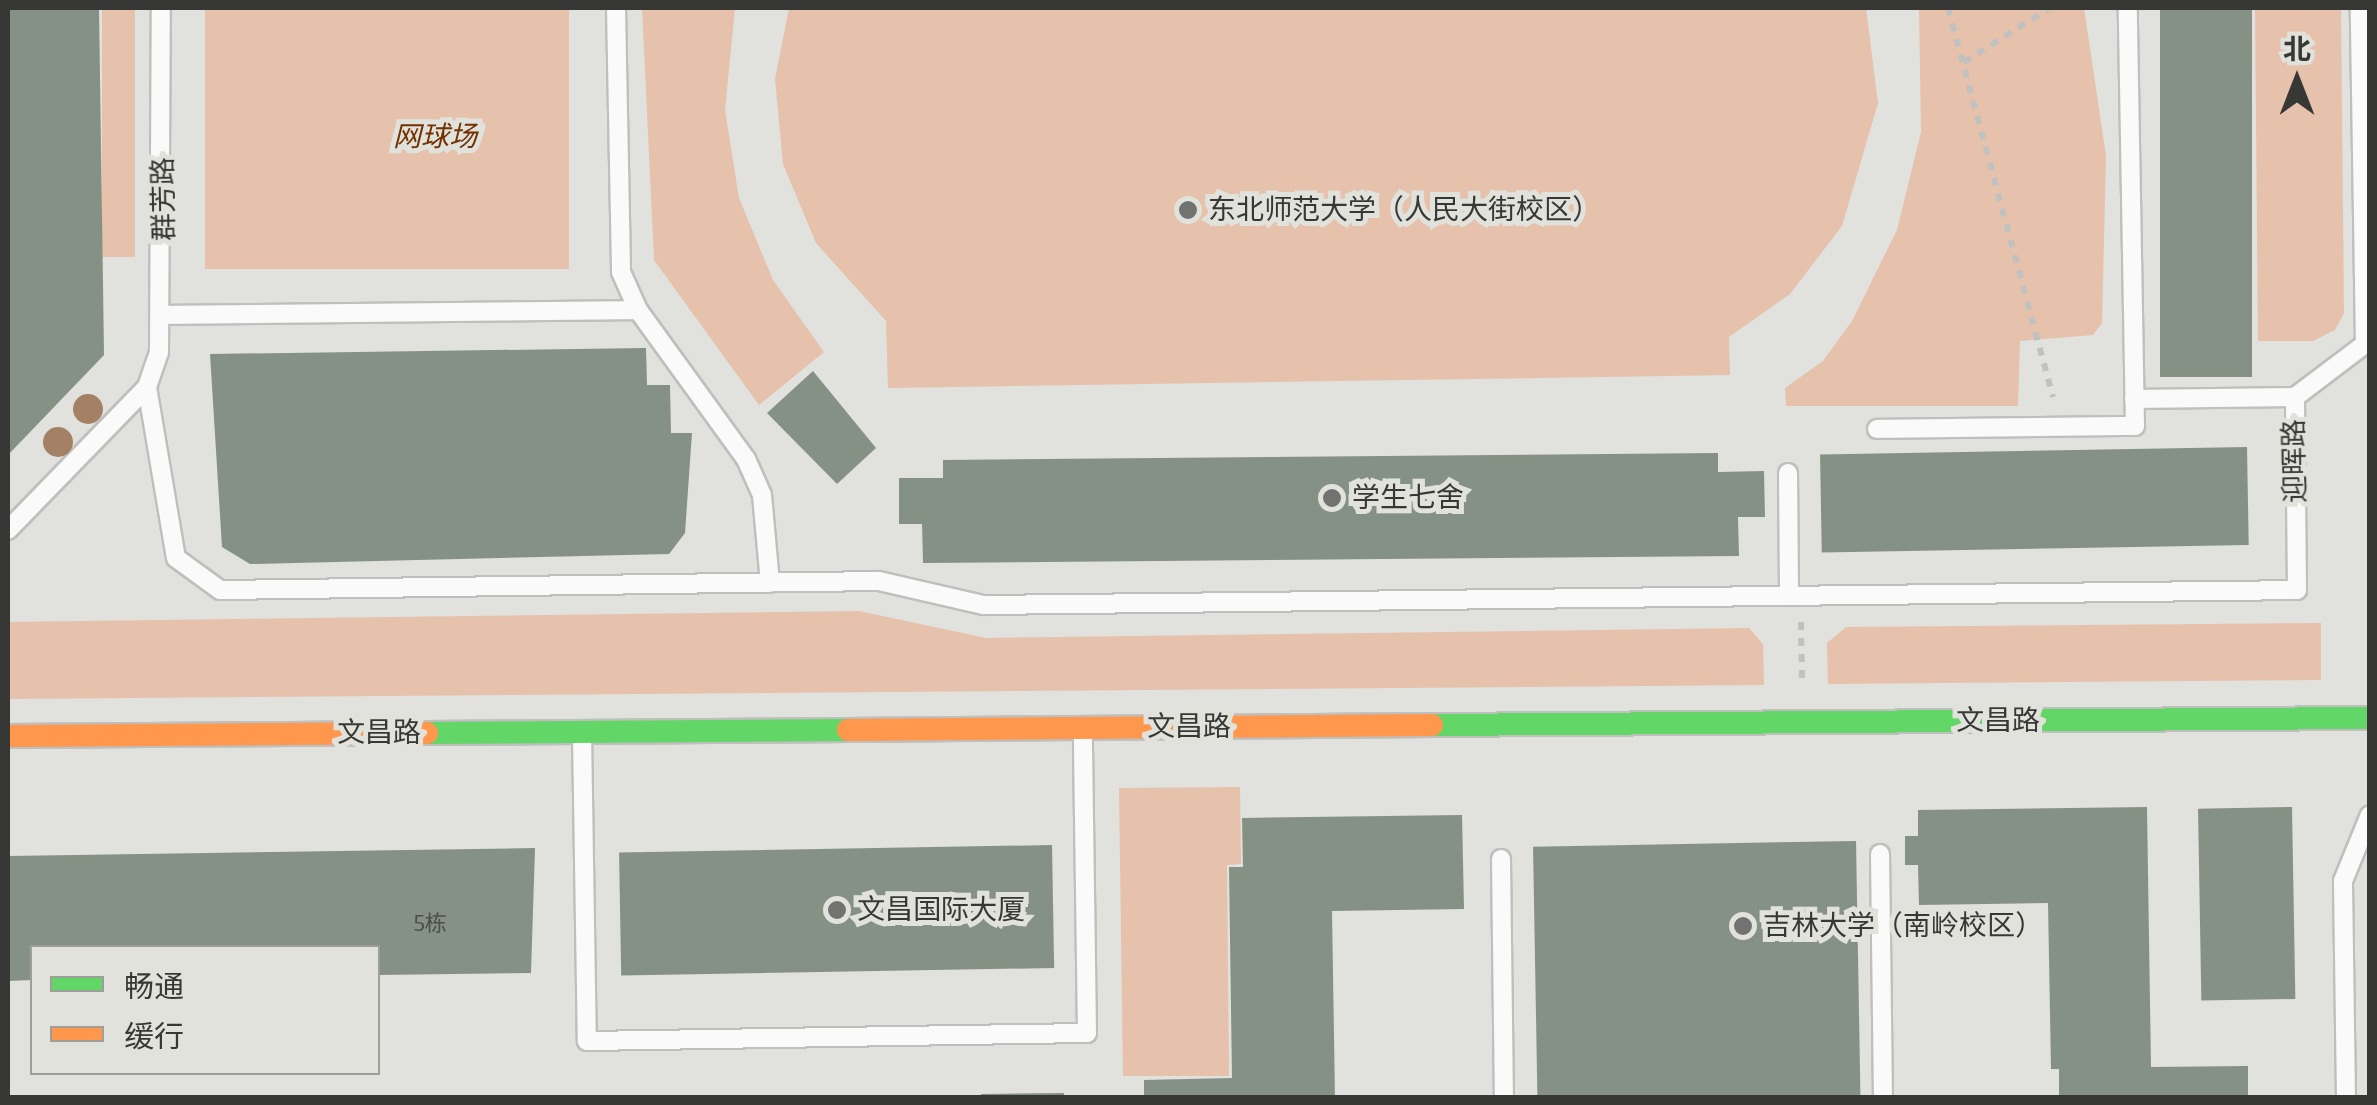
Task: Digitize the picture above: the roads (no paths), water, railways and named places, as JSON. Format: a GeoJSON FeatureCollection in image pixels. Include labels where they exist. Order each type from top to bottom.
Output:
{"type":"FeatureCollection","features":[{"type":"Feature","properties":{"kind":"street","name":"文昌路"},"geometry":{"type":"LineString","coordinates":[[8,736],[2370,718]]}},
{"type":"Feature","properties":{"kind":"lane","name":"群芳路"},"geometry":{"type":"LineString","coordinates":[[147,387],[166,315],[161,8]]}},
{"type":"Feature","properties":{"kind":"lane"},"geometry":{"type":"LineString","coordinates":[[616,8],[621,272],[638,310],[746,459],[762,495],[770,583]]}},
{"type":"Feature","properties":{"kind":"lane"},"geometry":{"type":"LineString","coordinates":[[1877,429],[2134,426],[2128,8]]}},
{"type":"Feature","properties":{"kind":"lane","name":"迎晖路"},"geometry":{"type":"LineString","coordinates":[[1795,596],[2297,590],[2295,397],[2365,344],[2360,8]]}},
{"type":"Feature","properties":{"kind":"lane"},"geometry":{"type":"LineString","coordinates":[[166,315],[638,310]]}},
{"type":"Feature","properties":{"kind":"lane"},"geometry":{"type":"LineString","coordinates":[[147,387],[176,558],[220,590],[879,581],[983,606],[1795,596],[1788,474]]}},
{"type":"Feature","properties":{"kind":"lane"},"geometry":{"type":"LineString","coordinates":[[8,530],[147,387]]}},
{"type":"Feature","properties":{"kind":"lane"},"geometry":{"type":"LineString","coordinates":[[2134,399],[2295,397]]}},
{"type":"Feature","properties":{"kind":"lane"},"geometry":{"type":"LineString","coordinates":[[582,731],[587,1041],[1088,1034],[1083,728]]}},
{"type":"Feature","properties":{"kind":"lane"},"geometry":{"type":"LineString","coordinates":[[2346,1098],[2343,881],[2370,816]]}},
{"type":"Feature","properties":{"kind":"lane"},"geometry":{"type":"LineString","coordinates":[[1880,854],[1883,1098]]}},
{"type":"Feature","properties":{"kind":"lane"},"geometry":{"type":"LineString","coordinates":[[1501,858],[1504,1098]]}},
{"type":"Feature","properties":{"kind":"place","name":"东北师范大学（人民大街校区）"},"geometry":{"type":"Point","coordinates":[1188,210]}},
{"type":"Feature","properties":{"kind":"place","name":"学生七舍"},"geometry":{"type":"Point","coordinates":[1332,498]}},
{"type":"Feature","properties":{"kind":"place","name":"文昌国际大厦"},"geometry":{"type":"Point","coordinates":[837,910]}},
{"type":"Feature","properties":{"kind":"place","name":"吉林大学（南岭校区）"},"geometry":{"type":"Point","coordinates":[1743,926]}},
{"type":"Feature","properties":{"kind":"park label","name":"网球场"},"geometry":{"type":"Point","coordinates":[435,137]}}]}
